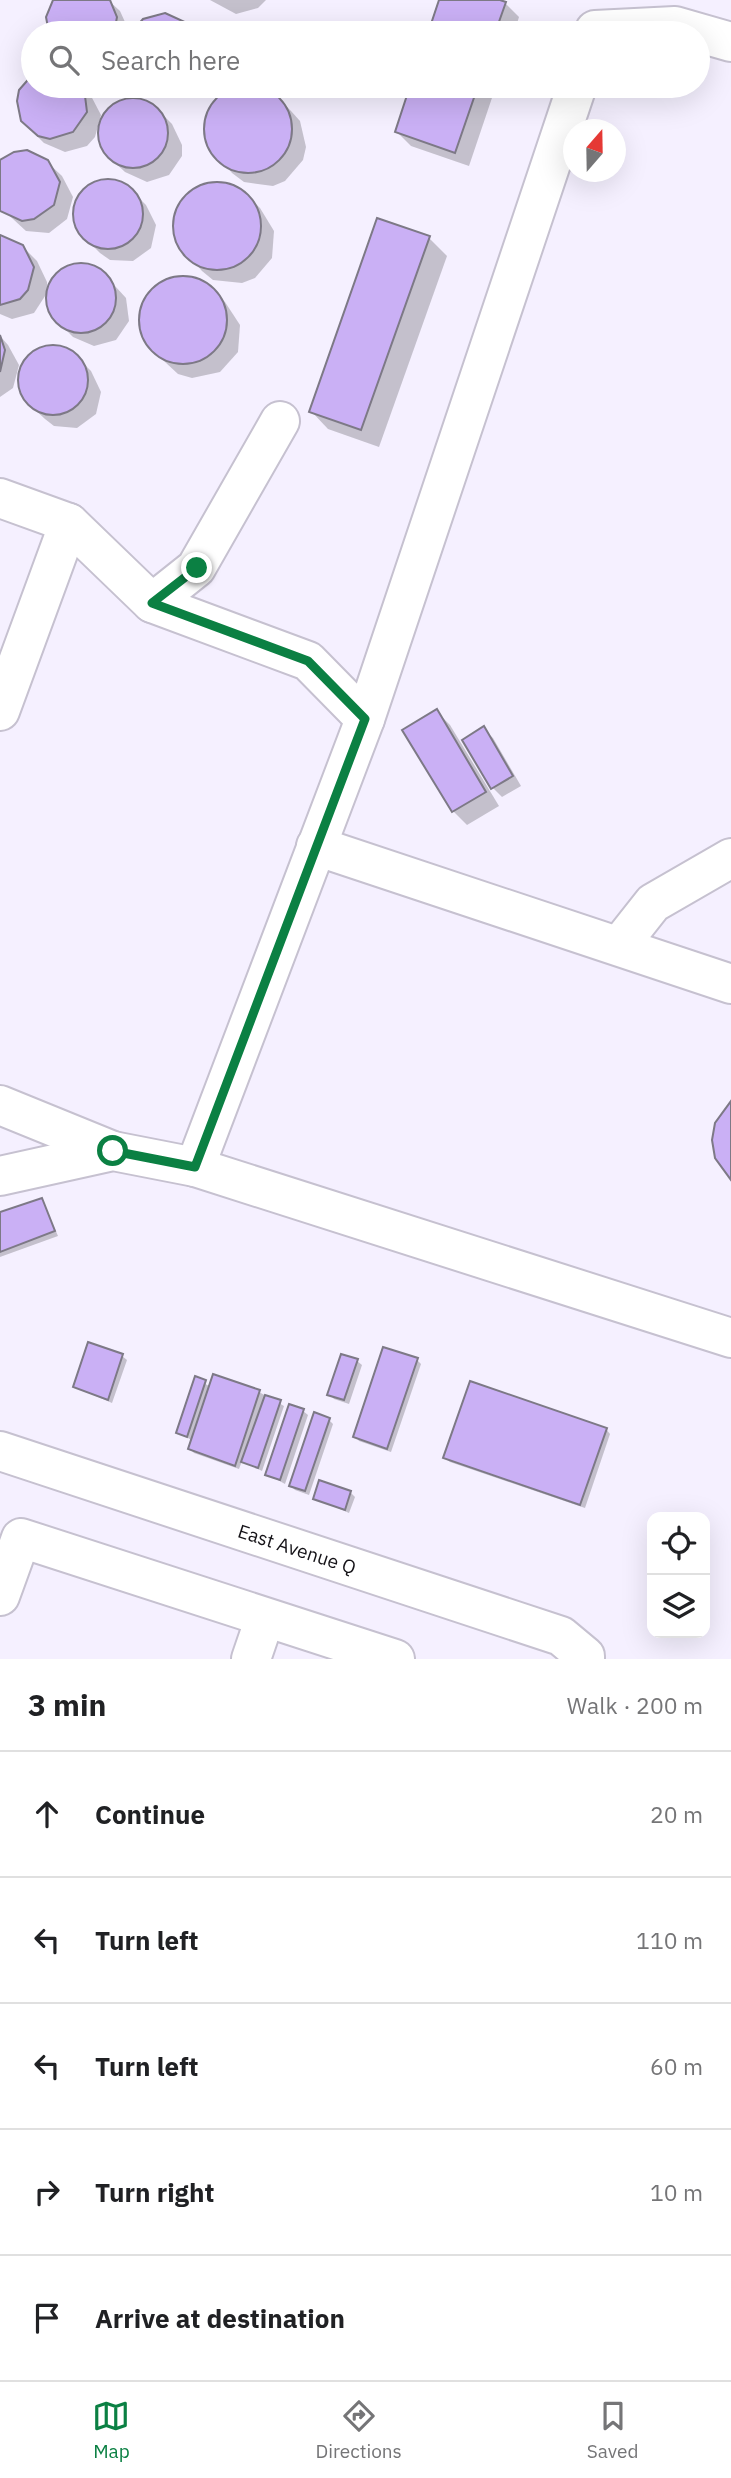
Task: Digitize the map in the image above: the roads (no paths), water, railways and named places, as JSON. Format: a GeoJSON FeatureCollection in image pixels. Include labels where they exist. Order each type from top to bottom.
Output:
{"type":"FeatureCollection","features":[{"type":"Feature","properties":{"kind":"street"},"geometry":{"type":"LineString","coordinates":[[710,36],[731,42]]}},
{"type":"Feature","properties":{"kind":"street"},"geometry":{"type":"LineString","coordinates":[[195,1167],[365,719],[573,98]]}},
{"type":"Feature","properties":{"kind":"street"},"geometry":{"type":"LineString","coordinates":[[152,603],[197,568],[280,421]]}},
{"type":"Feature","properties":{"kind":"street"},"geometry":{"type":"LineString","coordinates":[[0,498],[69,523],[152,603],[308,661],[365,719]]}},
{"type":"Feature","properties":{"kind":"street"},"geometry":{"type":"LineString","coordinates":[[0,711],[69,523]]}},
{"type":"Feature","properties":{"kind":"street"},"geometry":{"type":"LineString","coordinates":[[316,846],[731,984]]}},
{"type":"Feature","properties":{"kind":"street"},"geometry":{"type":"LineString","coordinates":[[619,946],[653,903],[731,858]]}},
{"type":"Feature","properties":{"kind":"street"},"geometry":{"type":"LineString","coordinates":[[0,1105],[113,1151],[195,1167],[731,1338]]}},
{"type":"Feature","properties":{"kind":"street"},"geometry":{"type":"LineString","coordinates":[[0,1175],[113,1151]]}},
{"type":"Feature","properties":{"kind":"street","name":"East Avenue Q"},"geometry":{"type":"LineString","coordinates":[[0,1451],[561,1636],[585,1656],[585,1659]]}},
{"type":"Feature","properties":{"kind":"street"},"geometry":{"type":"LineString","coordinates":[[0,1596],[21,1538],[395,1659]]}},
{"type":"Feature","properties":{"kind":"street"},"geometry":{"type":"LineString","coordinates":[[251,1659],[265,1618]]}}]}
